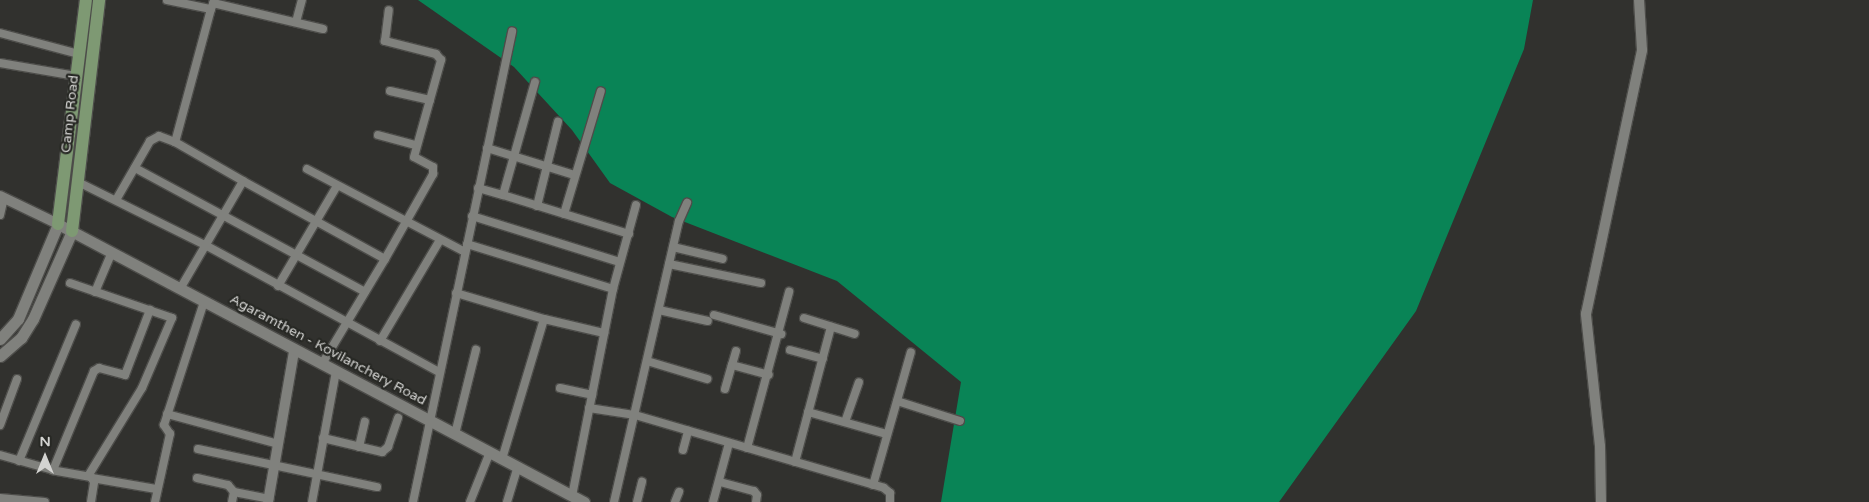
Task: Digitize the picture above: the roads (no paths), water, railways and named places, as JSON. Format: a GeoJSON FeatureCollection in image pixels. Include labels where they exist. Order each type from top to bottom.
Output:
{"type":"FeatureCollection","features":[{"type":"Feature","properties":{"kind":"main road","name":"Camp Road"},"geometry":{"type":"LineString","coordinates":[[58,224],[86,0]]}},
{"type":"Feature","properties":{"kind":"main road","name":"Camp Road"},"geometry":{"type":"LineString","coordinates":[[72,231],[99,0]]}},
{"type":"Feature","properties":{"kind":"main road","name":"Agaramthen - Kovilanchery Road"},"geometry":{"type":"LineString","coordinates":[[58,224],[294,351],[490,452],[570,497],[584,502]]}},
{"type":"Feature","properties":{"kind":"main road"},"geometry":{"type":"LineString","coordinates":[[0,339],[18,319],[58,224]]}},
{"type":"Feature","properties":{"kind":"main road"},"geometry":{"type":"LineString","coordinates":[[0,356],[20,338],[33,319],[72,231]]}},
{"type":"Feature","properties":{"kind":"street"},"geometry":{"type":"LineString","coordinates":[[167,0],[213,4],[322,29]]}},
{"type":"Feature","properties":{"kind":"street"},"geometry":{"type":"LineString","coordinates":[[296,22],[302,0]]}},
{"type":"Feature","properties":{"kind":"street"},"geometry":{"type":"LineString","coordinates":[[1601,502],[1600,446],[1586,314],[1642,50],[1639,0]]}},
{"type":"Feature","properties":{"kind":"street"},"geometry":{"type":"LineString","coordinates":[[175,142],[213,4]]}},
{"type":"Feature","properties":{"kind":"street"},"geometry":{"type":"LineString","coordinates":[[322,364],[407,223],[433,170],[416,161],[416,144],[430,100],[440,57],[385,41],[383,37],[389,10]]}},
{"type":"Feature","properties":{"kind":"street"},"geometry":{"type":"LineString","coordinates":[[413,502],[428,420],[512,31]]}},
{"type":"Feature","properties":{"kind":"street"},"geometry":{"type":"LineString","coordinates":[[0,33],[79,54]]}},
{"type":"Feature","properties":{"kind":"street"},"geometry":{"type":"LineString","coordinates":[[0,63],[76,76]]}},
{"type":"Feature","properties":{"kind":"street"},"geometry":{"type":"LineString","coordinates":[[503,195],[535,82]]}},
{"type":"Feature","properties":{"kind":"street"},"geometry":{"type":"LineString","coordinates":[[390,90],[430,100]]}},
{"type":"Feature","properties":{"kind":"street"},"geometry":{"type":"LineString","coordinates":[[564,214],[574,175],[601,91]]}},
{"type":"Feature","properties":{"kind":"street"},"geometry":{"type":"LineString","coordinates":[[537,206],[558,122]]}},
{"type":"Feature","properties":{"kind":"street"},"geometry":{"type":"LineString","coordinates":[[378,134],[416,144]]}},
{"type":"Feature","properties":{"kind":"street"},"geometry":{"type":"LineString","coordinates":[[116,200],[150,141],[158,136],[175,142],[385,259]]}},
{"type":"Feature","properties":{"kind":"street"},"geometry":{"type":"LineString","coordinates":[[487,148],[574,175]]}},
{"type":"Feature","properties":{"kind":"street"},"geometry":{"type":"LineString","coordinates":[[135,168],[365,292]]}},
{"type":"Feature","properties":{"kind":"street"},"geometry":{"type":"LineString","coordinates":[[307,169],[440,240],[613,289]]}},
{"type":"Feature","properties":{"kind":"street"},"geometry":{"type":"LineString","coordinates":[[180,289],[225,215],[243,180]]}},
{"type":"Feature","properties":{"kind":"street"},"geometry":{"type":"LineString","coordinates":[[78,182],[207,246],[347,324],[439,372]]}},
{"type":"Feature","properties":{"kind":"street"},"geometry":{"type":"LineString","coordinates":[[278,286],[337,186]]}},
{"type":"Feature","properties":{"kind":"street"},"geometry":{"type":"LineString","coordinates":[[478,188],[629,234]]}},
{"type":"Feature","properties":{"kind":"street"},"geometry":{"type":"LineString","coordinates":[[0,215],[2,197],[58,224]]}},
{"type":"Feature","properties":{"kind":"street"},"geometry":{"type":"LineString","coordinates":[[614,502],[673,247],[687,203]]}},
{"type":"Feature","properties":{"kind":"street"},"geometry":{"type":"LineString","coordinates":[[570,497],[613,289],[636,205]]}},
{"type":"Feature","properties":{"kind":"street"},"geometry":{"type":"LineString","coordinates":[[472,216],[620,262]]}},
{"type":"Feature","properties":{"kind":"street"},"geometry":{"type":"LineString","coordinates":[[380,340],[440,240]]}},
{"type":"Feature","properties":{"kind":"street"},"geometry":{"type":"LineString","coordinates":[[673,247],[723,259]]}},
{"type":"Feature","properties":{"kind":"street"},"geometry":{"type":"LineString","coordinates":[[95,292],[112,252]]}},
{"type":"Feature","properties":{"kind":"street"},"geometry":{"type":"LineString","coordinates":[[669,264],[761,283]]}},
{"type":"Feature","properties":{"kind":"street"},"geometry":{"type":"LineString","coordinates":[[70,283],[171,317],[172,321],[142,388],[90,477],[91,502]]}},
{"type":"Feature","properties":{"kind":"street"},"geometry":{"type":"LineString","coordinates":[[456,292],[544,319],[604,334]]}},
{"type":"Feature","properties":{"kind":"street"},"geometry":{"type":"LineString","coordinates":[[748,448],[781,334],[790,292]]}},
{"type":"Feature","properties":{"kind":"street"},"geometry":{"type":"LineString","coordinates":[[154,502],[170,434],[164,426],[167,414],[204,302]]}},
{"type":"Feature","properties":{"kind":"street"},"geometry":{"type":"LineString","coordinates":[[53,470],[94,371],[99,368],[125,375],[150,310]]}},
{"type":"Feature","properties":{"kind":"street"},"geometry":{"type":"LineString","coordinates":[[659,310],[711,318],[781,334]]}},
{"type":"Feature","properties":{"kind":"street"},"geometry":{"type":"LineString","coordinates":[[804,318],[855,334]]}},
{"type":"Feature","properties":{"kind":"street"},"geometry":{"type":"LineString","coordinates":[[502,459],[544,319]]}},
{"type":"Feature","properties":{"kind":"street"},"geometry":{"type":"LineString","coordinates":[[19,461],[76,324]]}},
{"type":"Feature","properties":{"kind":"street"},"geometry":{"type":"LineString","coordinates":[[795,462],[831,327]]}},
{"type":"Feature","properties":{"kind":"street"},"geometry":{"type":"LineString","coordinates":[[455,434],[476,350]]}},
{"type":"Feature","properties":{"kind":"street"},"geometry":{"type":"LineString","coordinates":[[790,350],[822,359]]}},
{"type":"Feature","properties":{"kind":"street"},"geometry":{"type":"LineString","coordinates":[[197,478],[228,484],[234,492],[268,500],[294,351]]}},
{"type":"Feature","properties":{"kind":"street"},"geometry":{"type":"LineString","coordinates":[[725,389],[736,351]]}},
{"type":"Feature","properties":{"kind":"street"},"geometry":{"type":"LineString","coordinates":[[873,485],[912,352]]}},
{"type":"Feature","properties":{"kind":"street"},"geometry":{"type":"LineString","coordinates":[[647,361],[707,380]]}},
{"type":"Feature","properties":{"kind":"street"},"geometry":{"type":"LineString","coordinates":[[732,365],[769,375]]}},
{"type":"Feature","properties":{"kind":"street"},"geometry":{"type":"LineString","coordinates":[[312,502],[336,371]]}},
{"type":"Feature","properties":{"kind":"street"},"geometry":{"type":"LineString","coordinates":[[0,425],[17,379]]}},
{"type":"Feature","properties":{"kind":"street"},"geometry":{"type":"LineString","coordinates":[[845,422],[860,382]]}},
{"type":"Feature","properties":{"kind":"street"},"geometry":{"type":"LineString","coordinates":[[560,388],[592,394]]}},
{"type":"Feature","properties":{"kind":"street"},"geometry":{"type":"LineString","coordinates":[[897,401],[960,421]]}},
{"type":"Feature","properties":{"kind":"street"},"geometry":{"type":"LineString","coordinates":[[589,408],[635,416],[873,485],[890,494],[890,502]]}},
{"type":"Feature","properties":{"kind":"street"},"geometry":{"type":"LineString","coordinates":[[808,412],[888,434]]}},
{"type":"Feature","properties":{"kind":"street"},"geometry":{"type":"LineString","coordinates":[[167,414],[278,444]]}},
{"type":"Feature","properties":{"kind":"street"},"geometry":{"type":"LineString","coordinates":[[323,438],[386,451],[398,418]]}},
{"type":"Feature","properties":{"kind":"street"},"geometry":{"type":"LineString","coordinates":[[359,446],[365,422]]}},
{"type":"Feature","properties":{"kind":"street"},"geometry":{"type":"LineString","coordinates":[[683,450],[688,431]]}},
{"type":"Feature","properties":{"kind":"street"},"geometry":{"type":"LineString","coordinates":[[714,502],[729,443]]}},
{"type":"Feature","properties":{"kind":"street"},"geometry":{"type":"LineString","coordinates":[[198,450],[316,476],[377,487]]}},
{"type":"Feature","properties":{"kind":"street"},"geometry":{"type":"LineString","coordinates":[[470,502],[490,452]]}},
{"type":"Feature","properties":{"kind":"street"},"geometry":{"type":"LineString","coordinates":[[0,455],[53,470],[156,489]]}},
{"type":"Feature","properties":{"kind":"street"},"geometry":{"type":"LineString","coordinates":[[507,502],[518,467]]}},
{"type":"Feature","properties":{"kind":"street"},"geometry":{"type":"LineString","coordinates":[[637,502],[642,482]]}},
{"type":"Feature","properties":{"kind":"street"},"geometry":{"type":"LineString","coordinates":[[720,482],[754,491],[757,495],[756,502]]}},
{"type":"Feature","properties":{"kind":"street"},"geometry":{"type":"LineString","coordinates":[[232,502],[234,492]]}},
{"type":"Feature","properties":{"kind":"street"},"geometry":{"type":"LineString","coordinates":[[675,502],[679,492]]}},
{"type":"Feature","properties":{"kind":"street"},"geometry":{"type":"LineString","coordinates":[[0,498],[45,502]]}}]}
